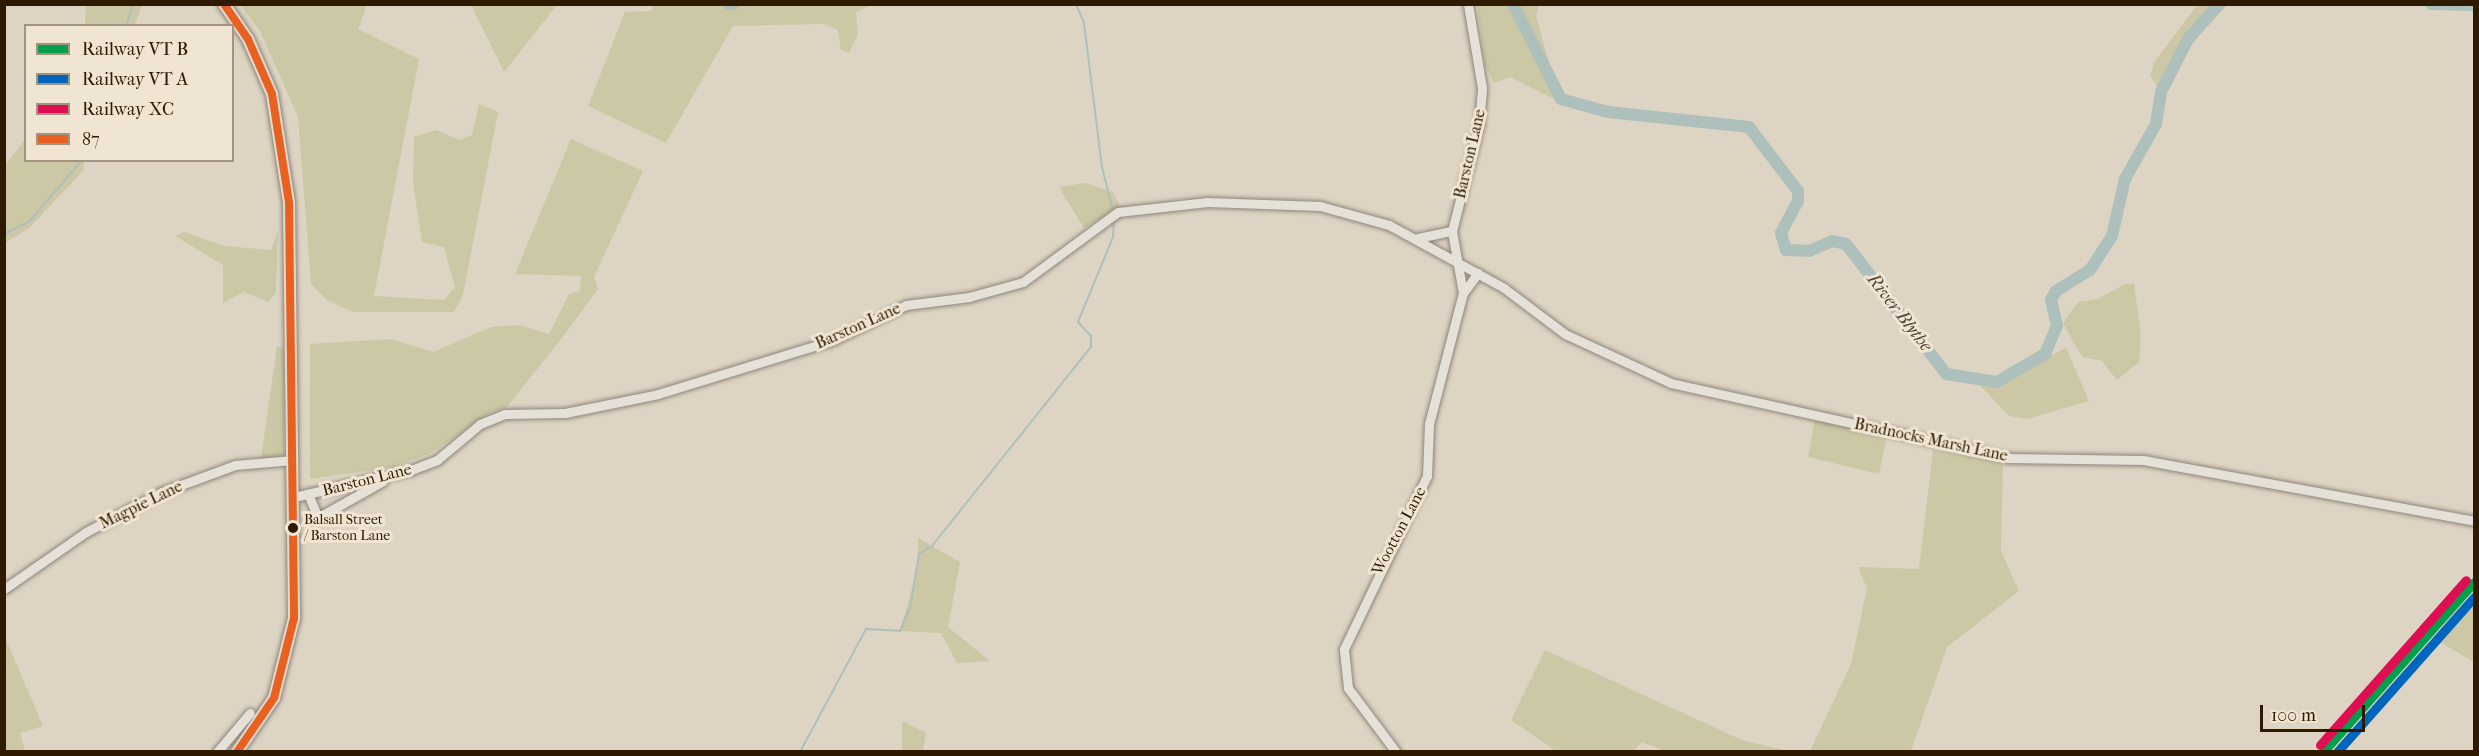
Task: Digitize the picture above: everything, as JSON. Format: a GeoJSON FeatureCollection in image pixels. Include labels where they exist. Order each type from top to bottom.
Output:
{"type":"FeatureCollection","features":[{"type":"Feature","properties":{"kind":"main road"},"geometry":{"type":"LineString","coordinates":[[224,4],[266,76],[284,148],[294,497],[288,655],[274,698],[237,752]]}},
{"type":"Feature","properties":{"kind":"street","name":"Barston Lane"},"geometry":{"type":"LineString","coordinates":[[1456,262],[1452,231],[1482,110],[1468,4]]}},
{"type":"Feature","properties":{"kind":"street","name":"Barston Lane"},"geometry":{"type":"LineString","coordinates":[[294,497],[390,477],[437,460],[492,418],[565,413],[658,394],[833,340],[906,305],[969,297],[1023,282],[1118,212],[1176,203],[1303,204],[1353,214],[1418,238],[1456,262]]}},
{"type":"Feature","properties":{"kind":"street"},"geometry":{"type":"LineString","coordinates":[[1418,238],[1452,231]]}},
{"type":"Feature","properties":{"kind":"street","name":"Bradnocks Marsh Lane"},"geometry":{"type":"LineString","coordinates":[[1456,262],[1478,273],[1565,334],[1671,383],[2009,458],[2143,460],[2475,521]]}},
{"type":"Feature","properties":{"kind":"street","name":"Wootton Lane"},"geometry":{"type":"LineString","coordinates":[[1456,262],[1463,293]]}},
{"type":"Feature","properties":{"kind":"street","name":"Wootton Lane"},"geometry":{"type":"LineString","coordinates":[[1396,752],[1348,688],[1344,649],[1427,476],[1429,424],[1463,293],[1478,273]]}},
{"type":"Feature","properties":{"kind":"street","name":"Magpie Lane"},"geometry":{"type":"LineString","coordinates":[[4,589],[86,532],[162,492],[235,465],[293,460]]}},
{"type":"Feature","properties":{"kind":"street"},"geometry":{"type":"LineString","coordinates":[[308,494],[315,520],[390,477]]}},
{"type":"Feature","properties":{"kind":"street"},"geometry":{"type":"LineString","coordinates":[[217,752],[250,713]]}},
{"type":"Feature","properties":{"kind":"shaded area"},"geometry":{"type":"Polygon","coordinates":[[[86,4],[142,5],[135,24],[85,24],[86,4]]]}},
{"type":"Feature","properties":{"kind":"shaded area"},"geometry":{"type":"Polygon","coordinates":[[[653,4],[872,5],[856,12],[858,34],[849,53],[841,50],[838,30],[824,24],[733,26],[666,143],[588,106],[625,12],[651,11],[653,4]]]}},
{"type":"Feature","properties":{"kind":"shaded area"},"geometry":{"type":"Polygon","coordinates":[[[240,5],[367,5],[358,29],[419,59],[374,296],[444,300],[455,287],[444,247],[422,242],[413,183],[414,137],[437,130],[459,140],[472,135],[479,104],[498,112],[463,295],[454,312],[353,312],[327,300],[311,284],[298,117],[260,31],[240,5]]]}},
{"type":"Feature","properties":{"kind":"shaded area"},"geometry":{"type":"Polygon","coordinates":[[[471,5],[557,5],[504,72],[471,5]]]}},
{"type":"Feature","properties":{"kind":"shaded area"},"geometry":{"type":"Polygon","coordinates":[[[1477,5],[1539,5],[1536,16],[1560,102],[1510,77],[1494,83],[1485,65],[1477,5]]]}},
{"type":"Feature","properties":{"kind":"shaded area"},"geometry":{"type":"Polygon","coordinates":[[[2197,5],[2227,5],[2190,46],[2163,95],[2150,75],[2155,61],[2197,5]]]}},
{"type":"Feature","properties":{"kind":"shaded area"},"geometry":{"type":"Polygon","coordinates":[[[571,139],[643,171],[594,277],[598,289],[562,338],[506,408],[491,412],[431,453],[394,467],[310,479],[310,344],[391,339],[433,352],[491,327],[519,325],[549,334],[569,294],[580,291],[581,276],[515,274],[571,139]]]}},
{"type":"Feature","properties":{"kind":"shaded area"},"geometry":{"type":"Polygon","coordinates":[[[24,141],[24,162],[84,162],[83,171],[29,228],[5,243],[5,165],[24,141]]]}},
{"type":"Feature","properties":{"kind":"shaded area"},"geometry":{"type":"Polygon","coordinates":[[[1085,183],[1113,192],[1120,207],[1084,228],[1059,187],[1085,183]]]}},
{"type":"Feature","properties":{"kind":"shaded area"},"geometry":{"type":"Polygon","coordinates":[[[278,231],[276,292],[269,302],[244,292],[223,303],[223,265],[175,236],[184,232],[224,246],[271,250],[278,231]]]}},
{"type":"Feature","properties":{"kind":"shaded area"},"geometry":{"type":"Polygon","coordinates":[[[2125,284],[2134,284],[2141,336],[2139,362],[2117,380],[2102,361],[2082,357],[2063,323],[2078,302],[2098,299],[2125,284]]]}},
{"type":"Feature","properties":{"kind":"shaded area"},"geometry":{"type":"Polygon","coordinates":[[[277,346],[284,349],[284,456],[261,458],[277,346]]]}},
{"type":"Feature","properties":{"kind":"shaded area"},"geometry":{"type":"Polygon","coordinates":[[[2066,348],[2089,401],[2027,419],[2009,416],[1975,380],[1997,382],[2066,348]]]}},
{"type":"Feature","properties":{"kind":"shaded area"},"geometry":{"type":"Polygon","coordinates":[[[1815,420],[1887,435],[1879,474],[1808,457],[1815,420]]]}},
{"type":"Feature","properties":{"kind":"shaded area"},"geometry":{"type":"Polygon","coordinates":[[[1933,450],[2003,463],[2001,551],[2019,591],[1947,647],[1911,751],[1810,751],[1851,664],[1867,588],[1858,567],[1919,569],[1933,450]]]}},
{"type":"Feature","properties":{"kind":"shaded area"},"geometry":{"type":"Polygon","coordinates":[[[918,538],[960,562],[948,627],[990,661],[957,663],[941,633],[900,631],[918,567],[918,538]]]}},
{"type":"Feature","properties":{"kind":"shaded area"},"geometry":{"type":"Polygon","coordinates":[[[2474,597],[2474,662],[2436,640],[2474,597]]]}},
{"type":"Feature","properties":{"kind":"shaded area"},"geometry":{"type":"Polygon","coordinates":[[[4,635],[43,726],[20,733],[25,751],[5,751],[4,635]]]}},
{"type":"Feature","properties":{"kind":"shaded area"},"geometry":{"type":"Polygon","coordinates":[[[1545,650],[1742,740],[1788,751],[1664,751],[1642,742],[1633,751],[1556,751],[1511,720],[1545,650]]]}},
{"type":"Feature","properties":{"kind":"shaded area"},"geometry":{"type":"Polygon","coordinates":[[[902,721],[926,733],[923,751],[902,751],[902,721]]]}},
{"type":"Feature","properties":{"kind":"waterway"},"geometry":{"type":"LineString","coordinates":[[127,24],[133,4]]}},
{"type":"Feature","properties":{"kind":"waterway"},"geometry":{"type":"LineString","coordinates":[[1076,4],[1084,23],[1102,167],[1113,211]]}},
{"type":"Feature","properties":{"kind":"waterway","name":"River Blythe"},"geometry":{"type":"LineString","coordinates":[[1513,4],[1561,99],[1608,112],[1749,127],[1798,191],[1798,201],[1781,233],[1786,250],[1809,251],[1832,241],[1846,244],[1946,374],[1997,382],[2045,354],[2057,326],[2051,300],[2056,291],[2090,270],[2112,236],[2125,179],[2156,124],[2161,92],[2188,39],[2219,4]]}},
{"type":"Feature","properties":{"kind":"waterway","name":"River Blythe"},"geometry":{"type":"LineString","coordinates":[[2431,4],[2474,5]]}},
{"type":"Feature","properties":{"kind":"waterway"},"geometry":{"type":"LineString","coordinates":[[4,234],[29,222],[80,162]]}},
{"type":"Feature","properties":{"kind":"waterway"},"geometry":{"type":"LineString","coordinates":[[800,752],[866,629],[900,631],[910,608],[919,554],[932,546],[1091,347],[1091,336],[1078,322],[1113,237],[1114,220]]}},
{"type":"Feature","properties":{"kind":"transit line","name":"87"},"geometry":{"type":"LineString","coordinates":[[224,4],[248,39],[272,94],[289,203],[294,618],[274,698],[237,752]]}},
{"type":"Feature","properties":{"kind":"transit line"},"geometry":{"type":"LineString","coordinates":[[2323,752],[2474,582]]}},
{"type":"Feature","properties":{"kind":"transit line"},"geometry":{"type":"LineString","coordinates":[[2337,752],[2474,597]]}},
{"type":"Feature","properties":{"kind":"rail line","name":"XC"},"geometry":{"type":"LineString","coordinates":[[2320,745],[2466,580]]}},
{"type":"Feature","properties":{"kind":"place","name":"Balsall Street / Barston Lane"},"geometry":{"type":"Point","coordinates":[293,528]}}]}
